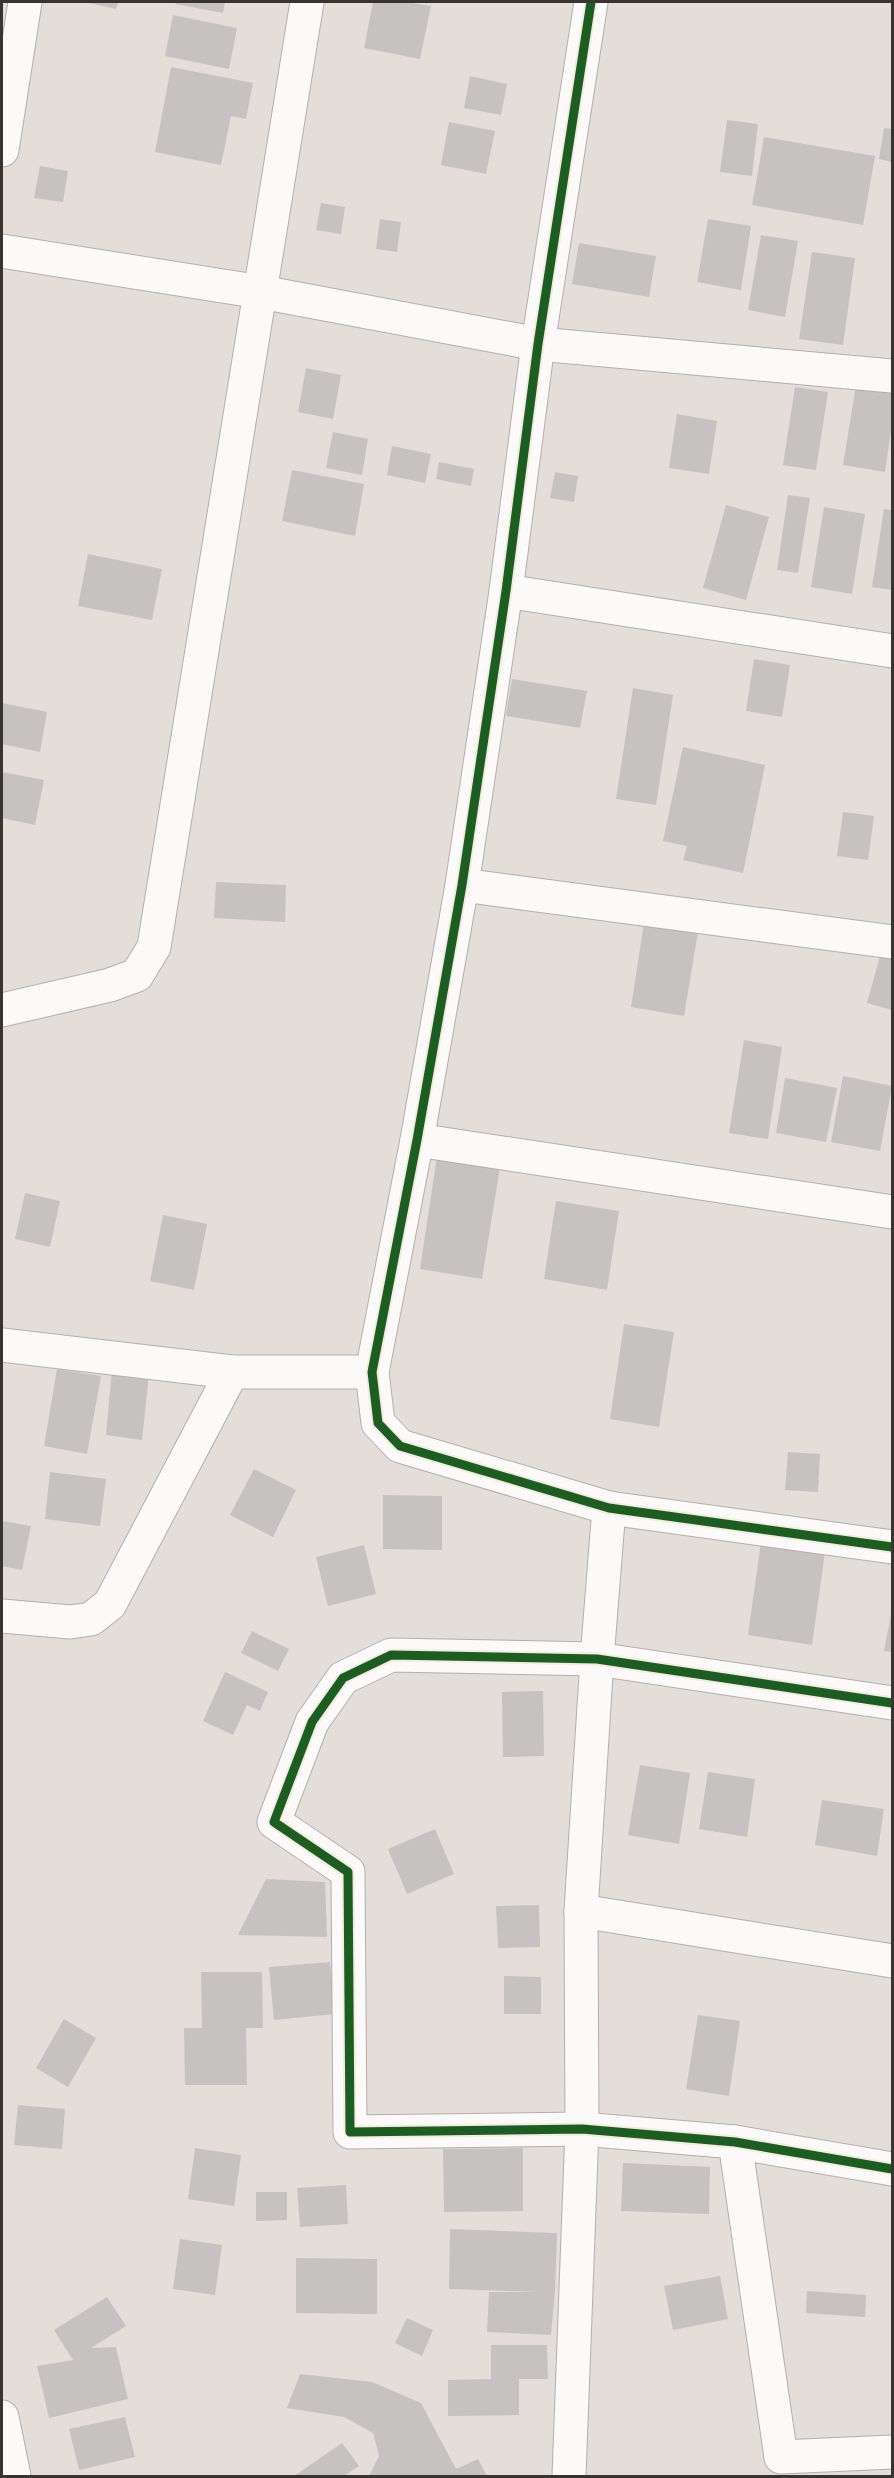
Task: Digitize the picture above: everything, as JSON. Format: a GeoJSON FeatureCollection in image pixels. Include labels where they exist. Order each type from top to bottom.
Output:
{"type":"FeatureCollection","features":[{"type":"Feature","properties":{"kind":"street"},"geometry":{"type":"LineString","coordinates":[[2,150],[25,2]]}},
{"type":"Feature","properties":{"kind":"street"},"geometry":{"type":"LineString","coordinates":[[2,1010],[111,985],[137,975],[154,947],[307,2]]}},
{"type":"Feature","properties":{"kind":"street"},"geometry":{"type":"LineString","coordinates":[[591,2],[538,344],[506,591],[462,885],[417,1140],[372,1372],[378,1423],[400,1446],[609,1508],[892,1547]]}},
{"type":"Feature","properties":{"kind":"street"},"geometry":{"type":"LineString","coordinates":[[2,251],[261,292],[538,344],[892,376]]}},
{"type":"Feature","properties":{"kind":"street"},"geometry":{"type":"LineString","coordinates":[[506,591],[892,651]]}},
{"type":"Feature","properties":{"kind":"street"},"geometry":{"type":"LineString","coordinates":[[462,885],[892,942]]}},
{"type":"Feature","properties":{"kind":"street"},"geometry":{"type":"LineString","coordinates":[[417,1140],[892,1212]]}},
{"type":"Feature","properties":{"kind":"street"},"geometry":{"type":"LineString","coordinates":[[2,1345],[232,1372],[372,1372]]}},
{"type":"Feature","properties":{"kind":"street"},"geometry":{"type":"LineString","coordinates":[[2,1616],[70,1622],[91,1619],[110,1604],[232,1372]]}},
{"type":"Feature","properties":{"kind":"street"},"geometry":{"type":"LineString","coordinates":[[568,2476],[582,2129],[581,1911],[609,1508]]}},
{"type":"Feature","properties":{"kind":"street"},"geometry":{"type":"LineString","coordinates":[[892,1704],[597,1659],[391,1655],[343,1678],[312,1722],[274,1822],[348,1872],[350,2132],[582,2129],[735,2142],[892,2169]]}},
{"type":"Feature","properties":{"kind":"street"},"geometry":{"type":"LineString","coordinates":[[581,1911],[892,1961]]}},
{"type":"Feature","properties":{"kind":"street"},"geometry":{"type":"LineString","coordinates":[[735,2142],[781,2457],[892,2452]]}},
{"type":"Feature","properties":{"kind":"street"},"geometry":{"type":"LineString","coordinates":[[2,2417],[14,2476]]}},
{"type":"Feature","properties":{"kind":"building"},"geometry":{"type":"Polygon","coordinates":[[[85,2],[118,2],[116,9],[85,2]]]}},
{"type":"Feature","properties":{"kind":"building"},"geometry":{"type":"Polygon","coordinates":[[[176,2],[225,2],[223,13],[175,4],[176,2]]]}},
{"type":"Feature","properties":{"kind":"building"},"geometry":{"type":"Polygon","coordinates":[[[373,2],[406,2],[431,6],[420,59],[364,48],[373,2]]]}},
{"type":"Feature","properties":{"kind":"building"},"geometry":{"type":"Polygon","coordinates":[[[173,15],[237,28],[229,69],[165,56],[173,15]]]}},
{"type":"Feature","properties":{"kind":"building"},"geometry":{"type":"Polygon","coordinates":[[[171,67],[253,83],[246,119],[231,116],[221,165],[155,152],[171,67]]]}},
{"type":"Feature","properties":{"kind":"building"},"geometry":{"type":"Polygon","coordinates":[[[470,76],[507,84],[501,115],[464,108],[470,76]]]}},
{"type":"Feature","properties":{"kind":"building"},"geometry":{"type":"Polygon","coordinates":[[[727,120],[758,124],[752,176],[720,172],[727,120]]]}},
{"type":"Feature","properties":{"kind":"building"},"geometry":{"type":"Polygon","coordinates":[[[449,122],[495,131],[486,174],[441,165],[449,122]]]}},
{"type":"Feature","properties":{"kind":"building"},"geometry":{"type":"Polygon","coordinates":[[[884,128],[892,129],[892,162],[879,159],[884,128]]]}},
{"type":"Feature","properties":{"kind":"building"},"geometry":{"type":"Polygon","coordinates":[[[764,137],[875,156],[863,225],[752,205],[764,137]]]}},
{"type":"Feature","properties":{"kind":"building"},"geometry":{"type":"Polygon","coordinates":[[[40,166],[68,171],[63,202],[34,198],[40,166]]]}},
{"type":"Feature","properties":{"kind":"building"},"geometry":{"type":"Polygon","coordinates":[[[321,203],[345,207],[341,234],[316,230],[321,203]]]}},
{"type":"Feature","properties":{"kind":"building"},"geometry":{"type":"Polygon","coordinates":[[[380,219],[401,222],[397,252],[376,249],[380,219]]]}},
{"type":"Feature","properties":{"kind":"building"},"geometry":{"type":"Polygon","coordinates":[[[708,219],[751,226],[741,290],[697,282],[708,219]]]}},
{"type":"Feature","properties":{"kind":"building"},"geometry":{"type":"Polygon","coordinates":[[[761,235],[798,241],[785,317],[748,310],[761,235]]]}},
{"type":"Feature","properties":{"kind":"building"},"geometry":{"type":"Polygon","coordinates":[[[579,243],[656,256],[649,297],[572,284],[579,243]]]}},
{"type":"Feature","properties":{"kind":"building"},"geometry":{"type":"Polygon","coordinates":[[[812,252],[855,258],[843,345],[799,339],[812,252]]]}},
{"type":"Feature","properties":{"kind":"building"},"geometry":{"type":"Polygon","coordinates":[[[306,368],[341,375],[333,419],[298,412],[306,368]]]}},
{"type":"Feature","properties":{"kind":"building"},"geometry":{"type":"Polygon","coordinates":[[[856,385],[892,391],[892,424],[885,472],[843,465],[856,385]]]}},
{"type":"Feature","properties":{"kind":"building"},"geometry":{"type":"Polygon","coordinates":[[[795,387],[828,392],[816,470],[783,465],[795,387]]]}},
{"type":"Feature","properties":{"kind":"building"},"geometry":{"type":"Polygon","coordinates":[[[677,414],[717,421],[709,474],[669,468],[677,414]]]}},
{"type":"Feature","properties":{"kind":"building"},"geometry":{"type":"Polygon","coordinates":[[[333,432],[368,439],[362,475],[326,468],[333,432]]]}},
{"type":"Feature","properties":{"kind":"building"},"geometry":{"type":"Polygon","coordinates":[[[392,446],[431,454],[425,483],[387,475],[392,446]]]}},
{"type":"Feature","properties":{"kind":"building"},"geometry":{"type":"Polygon","coordinates":[[[439,462],[474,469],[471,486],[436,479],[439,462]]]}},
{"type":"Feature","properties":{"kind":"building"},"geometry":{"type":"Polygon","coordinates":[[[292,470],[364,484],[355,536],[282,521],[292,470]]]}},
{"type":"Feature","properties":{"kind":"building"},"geometry":{"type":"Polygon","coordinates":[[[555,472],[578,476],[574,502],[550,498],[555,472]]]}},
{"type":"Feature","properties":{"kind":"building"},"geometry":{"type":"Polygon","coordinates":[[[788,495],[810,498],[798,573],[777,570],[788,495]]]}},
{"type":"Feature","properties":{"kind":"building"},"geometry":{"type":"Polygon","coordinates":[[[726,505],[769,517],[746,600],[703,588],[726,505]]]}},
{"type":"Feature","properties":{"kind":"building"},"geometry":{"type":"Polygon","coordinates":[[[824,507],[865,514],[852,594],[811,587],[824,507]]]}},
{"type":"Feature","properties":{"kind":"building"},"geometry":{"type":"Polygon","coordinates":[[[884,509],[892,510],[892,590],[872,587],[884,509]]]}},
{"type":"Feature","properties":{"kind":"building"},"geometry":{"type":"Polygon","coordinates":[[[88,554],[162,569],[152,620],[78,606],[88,554]]]}},
{"type":"Feature","properties":{"kind":"building"},"geometry":{"type":"Polygon","coordinates":[[[754,659],[790,665],[782,717],[746,711],[754,659]]]}},
{"type":"Feature","properties":{"kind":"building"},"geometry":{"type":"Polygon","coordinates":[[[512,679],[587,691],[580,728],[506,716],[512,679]]]}},
{"type":"Feature","properties":{"kind":"building"},"geometry":{"type":"Polygon","coordinates":[[[633,688],[673,695],[656,805],[616,799],[633,688]]]}},
{"type":"Feature","properties":{"kind":"building"},"geometry":{"type":"Polygon","coordinates":[[[2,703],[47,712],[40,752],[2,744],[2,703]]]}},
{"type":"Feature","properties":{"kind":"building"},"geometry":{"type":"Polygon","coordinates":[[[683,747],[765,765],[743,873],[683,860],[687,846],[663,841],[683,747]]]}},
{"type":"Feature","properties":{"kind":"building"},"geometry":{"type":"Polygon","coordinates":[[[2,772],[44,780],[35,825],[2,818],[2,772]]]}},
{"type":"Feature","properties":{"kind":"building"},"geometry":{"type":"Polygon","coordinates":[[[843,812],[874,816],[868,860],[837,856],[843,812]]]}},
{"type":"Feature","properties":{"kind":"building"},"geometry":{"type":"Polygon","coordinates":[[[216,882],[286,885],[285,922],[214,918],[216,882]]]}},
{"type":"Feature","properties":{"kind":"building"},"geometry":{"type":"Polygon","coordinates":[[[644,923],[698,932],[684,1016],[631,1007],[644,923]]]}},
{"type":"Feature","properties":{"kind":"building"},"geometry":{"type":"Polygon","coordinates":[[[881,953],[892,956],[892,1010],[867,1003],[881,953]]]}},
{"type":"Feature","properties":{"kind":"building"},"geometry":{"type":"Polygon","coordinates":[[[744,1040],[782,1047],[768,1139],[729,1133],[744,1040]]]}},
{"type":"Feature","properties":{"kind":"building"},"geometry":{"type":"Polygon","coordinates":[[[843,1076],[892,1086],[880,1151],[831,1142],[843,1076]]]}},
{"type":"Feature","properties":{"kind":"building"},"geometry":{"type":"Polygon","coordinates":[[[785,1078],[837,1088],[826,1142],[776,1133],[785,1078]]]}},
{"type":"Feature","properties":{"kind":"building"},"geometry":{"type":"Polygon","coordinates":[[[437,1157],[500,1167],[482,1279],[420,1269],[437,1157]]]}},
{"type":"Feature","properties":{"kind":"building"},"geometry":{"type":"Polygon","coordinates":[[[25,1193],[60,1201],[50,1247],[15,1239],[25,1193]]]}},
{"type":"Feature","properties":{"kind":"building"},"geometry":{"type":"Polygon","coordinates":[[[556,1201],[619,1211],[607,1290],[544,1279],[556,1201]]]}},
{"type":"Feature","properties":{"kind":"building"},"geometry":{"type":"Polygon","coordinates":[[[163,1215],[207,1224],[194,1290],[150,1281],[163,1215]]]}},
{"type":"Feature","properties":{"kind":"building"},"geometry":{"type":"Polygon","coordinates":[[[624,1324],[674,1332],[659,1427],[610,1419],[624,1324]]]}},
{"type":"Feature","properties":{"kind":"building"},"geometry":{"type":"Polygon","coordinates":[[[57,1369],[101,1376],[87,1454],[44,1446],[57,1369]]]}},
{"type":"Feature","properties":{"kind":"building"},"geometry":{"type":"Polygon","coordinates":[[[112,1369],[149,1374],[142,1440],[106,1435],[112,1369]]]}},
{"type":"Feature","properties":{"kind":"building"},"geometry":{"type":"Polygon","coordinates":[[[788,1452],[820,1454],[818,1492],[785,1490],[788,1452]]]}},
{"type":"Feature","properties":{"kind":"building"},"geometry":{"type":"Polygon","coordinates":[[[254,1469],[296,1490],[273,1537],[230,1515],[254,1469]]]}},
{"type":"Feature","properties":{"kind":"building"},"geometry":{"type":"Polygon","coordinates":[[[50,1472],[106,1479],[100,1526],[45,1519],[50,1472]]]}},
{"type":"Feature","properties":{"kind":"building"},"geometry":{"type":"Polygon","coordinates":[[[383,1495],[442,1496],[442,1550],[383,1549],[383,1495]]]}},
{"type":"Feature","properties":{"kind":"building"},"geometry":{"type":"Polygon","coordinates":[[[2,1521],[31,1526],[22,1570],[2,1566],[2,1521]]]}},
{"type":"Feature","properties":{"kind":"building"},"geometry":{"type":"Polygon","coordinates":[[[762,1535],[826,1545],[812,1645],[748,1635],[762,1535]]]}},
{"type":"Feature","properties":{"kind":"building"},"geometry":{"type":"Polygon","coordinates":[[[364,1545],[376,1594],[328,1606],[316,1557],[364,1545]]]}},
{"type":"Feature","properties":{"kind":"building"},"geometry":{"type":"Polygon","coordinates":[[[892,1614],[892,1652],[884,1651],[892,1614]]]}},
{"type":"Feature","properties":{"kind":"building"},"geometry":{"type":"Polygon","coordinates":[[[252,1631],[289,1649],[278,1671],[241,1653],[252,1631]]]}},
{"type":"Feature","properties":{"kind":"building"},"geometry":{"type":"Polygon","coordinates":[[[225,1672],[268,1692],[260,1711],[247,1705],[233,1735],[203,1721],[225,1672]]]}},
{"type":"Feature","properties":{"kind":"building"},"geometry":{"type":"Polygon","coordinates":[[[543,1691],[544,1756],[503,1757],[502,1692],[543,1691]]]}},
{"type":"Feature","properties":{"kind":"building"},"geometry":{"type":"Polygon","coordinates":[[[640,1765],[690,1773],[679,1844],[628,1835],[640,1765]]]}},
{"type":"Feature","properties":{"kind":"building"},"geometry":{"type":"Polygon","coordinates":[[[708,1772],[755,1779],[747,1837],[699,1829],[708,1772]]]}},
{"type":"Feature","properties":{"kind":"building"},"geometry":{"type":"Polygon","coordinates":[[[822,1800],[884,1809],[877,1856],[815,1845],[822,1800]]]}},
{"type":"Feature","properties":{"kind":"building"},"geometry":{"type":"Polygon","coordinates":[[[435,1829],[454,1874],[407,1894],[388,1849],[435,1829]]]}},
{"type":"Feature","properties":{"kind":"building"},"geometry":{"type":"Polygon","coordinates":[[[266,1879],[325,1882],[327,1937],[238,1935],[266,1879]]]}},
{"type":"Feature","properties":{"kind":"building"},"geometry":{"type":"Polygon","coordinates":[[[539,1905],[540,1947],[498,1948],[496,1906],[539,1905]]]}},
{"type":"Feature","properties":{"kind":"building"},"geometry":{"type":"Polygon","coordinates":[[[330,1962],[335,2014],[274,2020],[269,1967],[330,1962]]]}},
{"type":"Feature","properties":{"kind":"building"},"geometry":{"type":"Polygon","coordinates":[[[201,1972],[262,1972],[263,2028],[246,2028],[247,2085],[185,2085],[184,2028],[202,2028],[201,1972]]]}},
{"type":"Feature","properties":{"kind":"building"},"geometry":{"type":"Polygon","coordinates":[[[504,1976],[541,1977],[541,2014],[504,2014],[504,1976]]]}},
{"type":"Feature","properties":{"kind":"building"},"geometry":{"type":"Polygon","coordinates":[[[698,2015],[740,2021],[729,2096],[686,2089],[698,2015]]]}},
{"type":"Feature","properties":{"kind":"building"},"geometry":{"type":"Polygon","coordinates":[[[64,2019],[96,2038],[68,2087],[36,2068],[64,2019]]]}},
{"type":"Feature","properties":{"kind":"building"},"geometry":{"type":"Polygon","coordinates":[[[18,2105],[65,2109],[62,2149],[14,2145],[18,2105]]]}},
{"type":"Feature","properties":{"kind":"building"},"geometry":{"type":"Polygon","coordinates":[[[195,2148],[241,2155],[234,2206],[188,2199],[195,2148]]]}},
{"type":"Feature","properties":{"kind":"building"},"geometry":{"type":"Polygon","coordinates":[[[523,2148],[523,2211],[444,2212],[443,2149],[523,2148]]]}},
{"type":"Feature","properties":{"kind":"building"},"geometry":{"type":"Polygon","coordinates":[[[623,2163],[710,2167],[709,2214],[621,2211],[623,2163]]]}},
{"type":"Feature","properties":{"kind":"building"},"geometry":{"type":"Polygon","coordinates":[[[346,2185],[348,2224],[300,2227],[297,2188],[346,2185]]]}},
{"type":"Feature","properties":{"kind":"building"},"geometry":{"type":"Polygon","coordinates":[[[256,2192],[287,2192],[287,2220],[256,2221],[256,2192]]]}},
{"type":"Feature","properties":{"kind":"building"},"geometry":{"type":"Polygon","coordinates":[[[450,2229],[557,2233],[551,2335],[487,2332],[489,2292],[538,2292],[449,2289],[450,2229]]]}},
{"type":"Feature","properties":{"kind":"building"},"geometry":{"type":"Polygon","coordinates":[[[180,2239],[222,2245],[215,2295],[173,2289],[180,2239]]]}},
{"type":"Feature","properties":{"kind":"building"},"geometry":{"type":"Polygon","coordinates":[[[296,2258],[377,2259],[377,2314],[296,2313],[296,2258]]]}},
{"type":"Feature","properties":{"kind":"building"},"geometry":{"type":"Polygon","coordinates":[[[720,2276],[728,2319],[673,2330],[664,2286],[720,2276]]]}},
{"type":"Feature","properties":{"kind":"building"},"geometry":{"type":"Polygon","coordinates":[[[807,2291],[866,2295],[865,2317],[806,2313],[807,2291]]]}},
{"type":"Feature","properties":{"kind":"building"},"geometry":{"type":"Polygon","coordinates":[[[107,2297],[126,2326],[91,2348],[116,2347],[128,2399],[49,2418],[37,2366],[73,2360],[54,2330],[107,2297]]]}},
{"type":"Feature","properties":{"kind":"building"},"geometry":{"type":"Polygon","coordinates":[[[407,2318],[433,2330],[422,2356],[395,2343],[407,2318]]]}},
{"type":"Feature","properties":{"kind":"building"},"geometry":{"type":"Polygon","coordinates":[[[491,2345],[547,2345],[548,2379],[519,2379],[519,2415],[448,2416],[448,2380],[491,2379],[491,2345]]]}},
{"type":"Feature","properties":{"kind":"building"},"geometry":{"type":"Polygon","coordinates":[[[300,2374],[372,2382],[421,2403],[456,2469],[478,2459],[487,2476],[369,2476],[379,2456],[373,2433],[344,2417],[287,2408],[300,2374]]]}},
{"type":"Feature","properties":{"kind":"building"},"geometry":{"type":"Polygon","coordinates":[[[125,2417],[135,2457],[79,2470],[69,2429],[125,2417]]]}},
{"type":"Feature","properties":{"kind":"building"},"geometry":{"type":"Polygon","coordinates":[[[342,2443],[359,2466],[344,2476],[294,2476],[342,2443]]]}},
{"type":"Feature","properties":{"kind":"cycle path"},"geometry":{"type":"LineString","coordinates":[[591,2],[538,344],[506,591],[462,885],[417,1140],[372,1372],[378,1423],[400,1446],[609,1508],[892,1547]]}},
{"type":"Feature","properties":{"kind":"cycle path"},"geometry":{"type":"LineString","coordinates":[[892,1703],[597,1659],[391,1655],[343,1678],[312,1722],[274,1822],[348,1872],[350,2132],[582,2129],[735,2142],[892,2169]]}}]}
